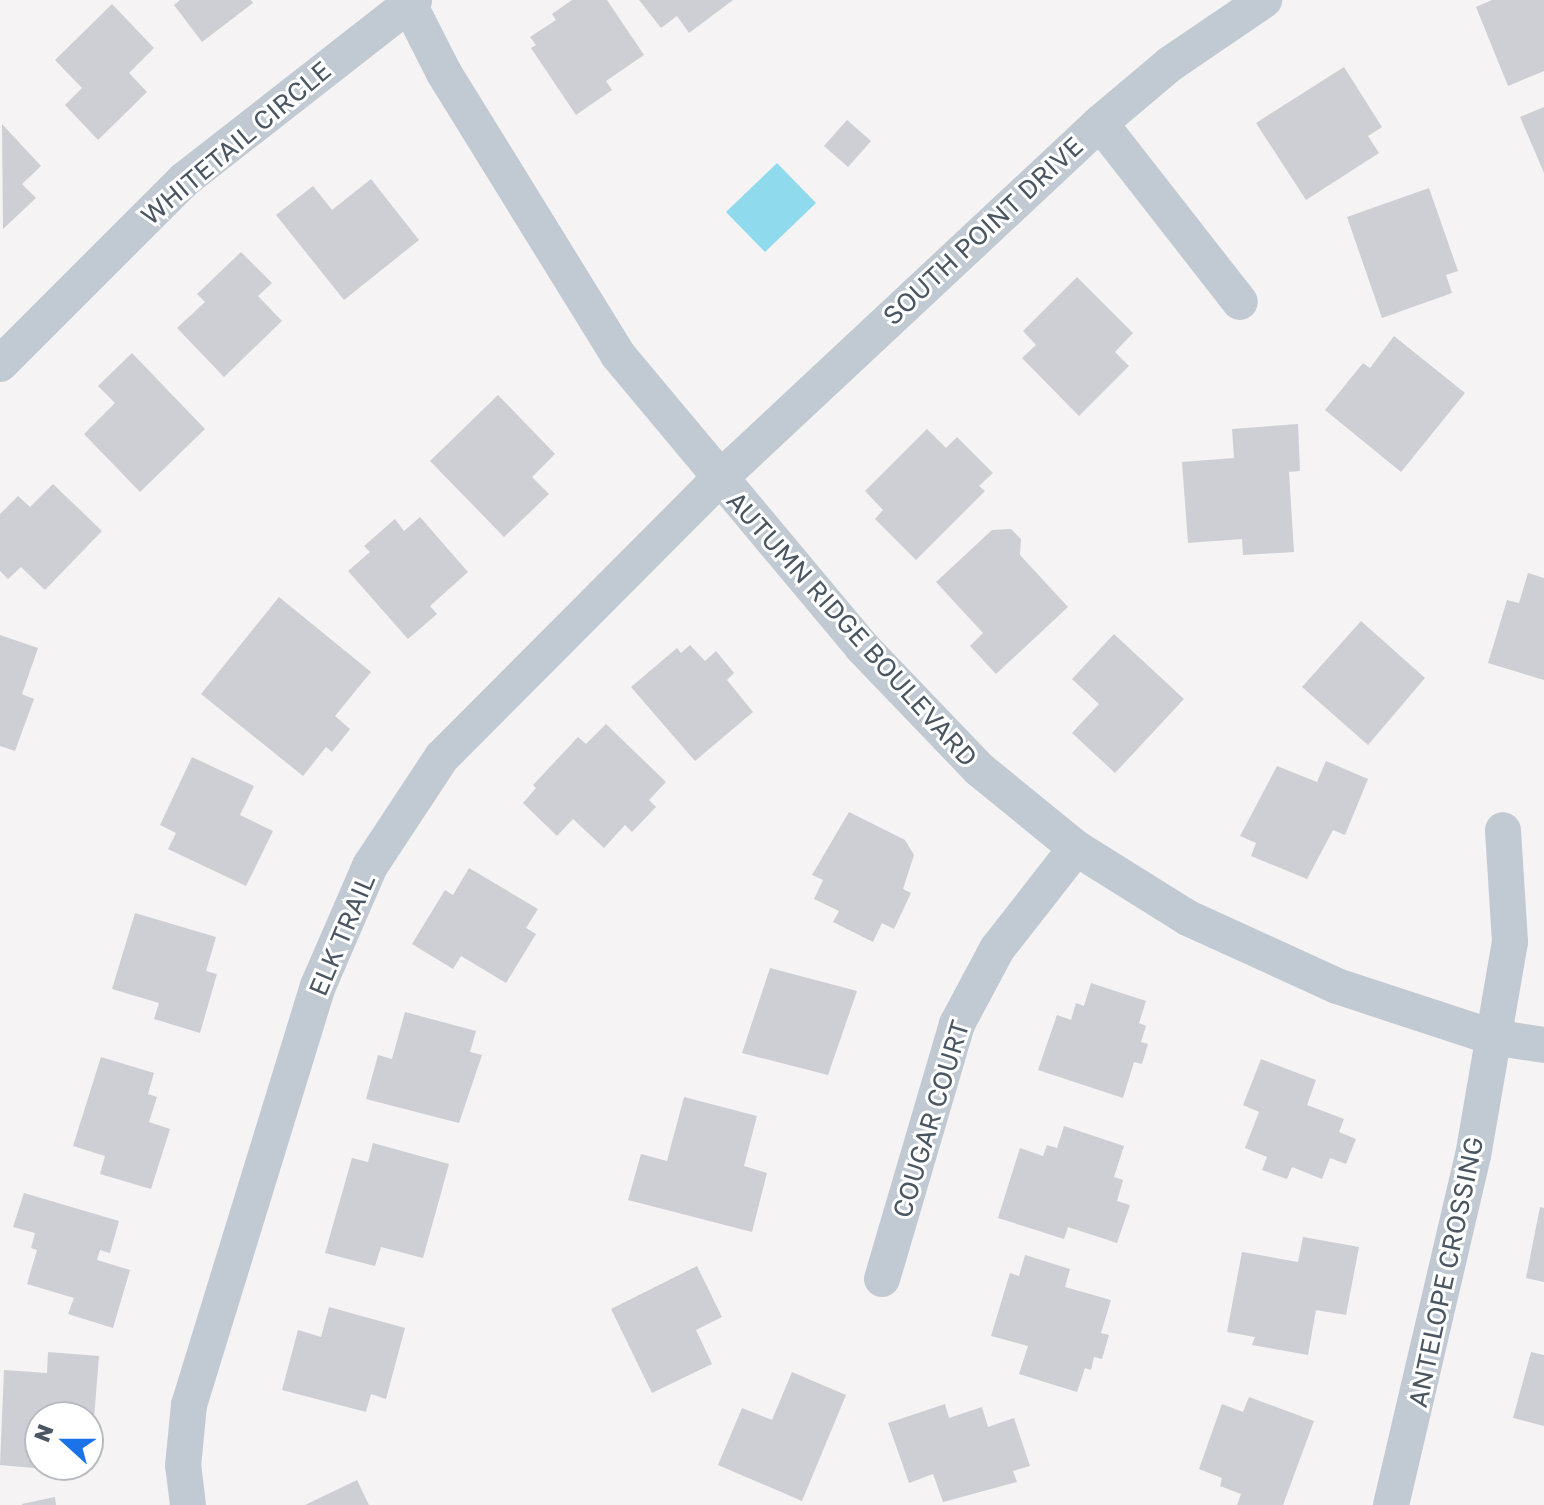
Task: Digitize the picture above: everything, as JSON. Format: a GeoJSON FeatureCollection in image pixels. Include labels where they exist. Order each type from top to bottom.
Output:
{"type":"FeatureCollection","features":[{"type":"Feature","properties":{"kind":"street","name":"SOUTH POINT DRIVE"},"geometry":{"type":"LineString","coordinates":[[718,480],[1100,123],[1170,64],[1264,0]]}},
{"type":"Feature","properties":{"kind":"street","name":"WHITETAIL CIRCLE"},"geometry":{"type":"LineString","coordinates":[[0,364],[184,180],[410,1]]}},
{"type":"Feature","properties":{"kind":"street","name":"AUTUMN RIDGE BOULEVARD"},"geometry":{"type":"LineString","coordinates":[[410,1],[444,73],[618,355],[718,480],[862,647],[979,769],[1076,848],[1188,918],[1337,986],[1492,1037],[1544,1045]]}},
{"type":"Feature","properties":{"kind":"street"},"geometry":{"type":"LineString","coordinates":[[1100,123],[1240,302]]}},
{"type":"Feature","properties":{"kind":"street","name":"ELK TRAIL"},"geometry":{"type":"LineString","coordinates":[[188,1505],[183,1466],[189,1405],[318,986],[370,866],[442,757],[718,480]]}},
{"type":"Feature","properties":{"kind":"street","name":"ANTELOPE CROSSING"},"geometry":{"type":"LineString","coordinates":[[1396,1504],[1473,1156],[1510,942],[1503,830]]}},
{"type":"Feature","properties":{"kind":"street","name":"COUGAR COURT"},"geometry":{"type":"LineString","coordinates":[[882,1279],[957,1024],[997,949],[1076,848]]}},
{"type":"Feature","properties":{"kind":"water"},"geometry":{"type":"Polygon","coordinates":[[[777,163],[816,203],[765,252],[726,212],[777,163]]]}},
{"type":"Feature","properties":{"kind":"building"},"geometry":{"type":"Polygon","coordinates":[[[180,0],[251,0],[253,3],[202,42],[174,5],[180,0]]]}},
{"type":"Feature","properties":{"kind":"building"},"geometry":{"type":"Polygon","coordinates":[[[572,0],[607,0],[644,55],[606,81],[612,90],[576,115],[531,48],[536,45],[530,37],[556,20],[552,14],[572,0]]]}},
{"type":"Feature","properties":{"kind":"building"},"geometry":{"type":"Polygon","coordinates":[[[639,0],[733,0],[689,33],[677,16],[661,28],[639,0]]]}},
{"type":"Feature","properties":{"kind":"building"},"geometry":{"type":"Polygon","coordinates":[[[1492,0],[1544,0],[1544,71],[1508,86],[1476,7],[1492,0]]]}},
{"type":"Feature","properties":{"kind":"building"},"geometry":{"type":"Polygon","coordinates":[[[112,4],[154,48],[129,73],[147,92],[98,140],[65,105],[82,88],[55,60],[112,4]]]}},
{"type":"Feature","properties":{"kind":"building"},"geometry":{"type":"Polygon","coordinates":[[[1344,67],[1382,127],[1368,136],[1379,153],[1306,200],[1256,123],[1344,67]]]}},
{"type":"Feature","properties":{"kind":"building"},"geometry":{"type":"Polygon","coordinates":[[[1544,107],[1544,173],[1520,117],[1544,107]]]}},
{"type":"Feature","properties":{"kind":"building"},"geometry":{"type":"Polygon","coordinates":[[[847,120],[871,141],[848,167],[824,146],[847,120]]]}},
{"type":"Feature","properties":{"kind":"building"},"geometry":{"type":"Polygon","coordinates":[[[2,124],[41,166],[22,184],[36,198],[3,229],[2,124]]]}},
{"type":"Feature","properties":{"kind":"building"},"geometry":{"type":"Polygon","coordinates":[[[371,179],[419,240],[344,300],[276,215],[313,186],[332,210],[371,179]]]}},
{"type":"Feature","properties":{"kind":"building"},"geometry":{"type":"Polygon","coordinates":[[[1429,188],[1458,271],[1446,275],[1452,293],[1382,318],[1347,217],[1429,188]]]}},
{"type":"Feature","properties":{"kind":"building"},"geometry":{"type":"Polygon","coordinates":[[[241,252],[272,283],[258,296],[282,321],[224,377],[177,328],[205,302],[197,294],[241,252]]]}},
{"type":"Feature","properties":{"kind":"building"},"geometry":{"type":"Polygon","coordinates":[[[1077,277],[1133,333],[1115,352],[1129,366],[1079,416],[1022,358],[1036,345],[1023,331],[1077,277]]]}},
{"type":"Feature","properties":{"kind":"building"},"geometry":{"type":"Polygon","coordinates":[[[1394,336],[1465,393],[1401,472],[1325,410],[1363,363],[1370,368],[1394,336]]]}},
{"type":"Feature","properties":{"kind":"building"},"geometry":{"type":"Polygon","coordinates":[[[132,353],[205,429],[140,492],[84,434],[115,403],[98,386],[132,353]]]}},
{"type":"Feature","properties":{"kind":"building"},"geometry":{"type":"Polygon","coordinates":[[[498,395],[555,454],[532,477],[549,494],[504,537],[430,461],[498,395]]]}},
{"type":"Feature","properties":{"kind":"building"},"geometry":{"type":"Polygon","coordinates":[[[1298,424],[1300,471],[1289,472],[1294,552],[1243,555],[1242,539],[1188,543],[1182,462],[1234,458],[1232,429],[1298,424]]]}},
{"type":"Feature","properties":{"kind":"building"},"geometry":{"type":"Polygon","coordinates":[[[927,429],[946,448],[957,437],[993,473],[979,486],[985,491],[916,560],[875,519],[883,510],[865,491],[927,429]]]}},
{"type":"Feature","properties":{"kind":"building"},"geometry":{"type":"Polygon","coordinates":[[[53,484],[102,531],[45,590],[21,567],[8,579],[0,571],[0,514],[18,496],[30,507],[53,484]]]}},
{"type":"Feature","properties":{"kind":"building"},"geometry":{"type":"Polygon","coordinates":[[[420,517],[468,572],[430,606],[437,614],[408,639],[348,571],[370,552],[364,546],[395,519],[404,531],[420,517]]]}},
{"type":"Feature","properties":{"kind":"building"},"geometry":{"type":"Polygon","coordinates":[[[1011,529],[1021,539],[1020,555],[1068,607],[996,674],[970,646],[983,633],[936,582],[992,530],[1011,529]]]}},
{"type":"Feature","properties":{"kind":"building"},"geometry":{"type":"Polygon","coordinates":[[[1528,573],[1544,578],[1544,680],[1488,663],[1507,600],[1519,603],[1528,573]]]}},
{"type":"Feature","properties":{"kind":"building"},"geometry":{"type":"Polygon","coordinates":[[[279,597],[371,672],[335,716],[350,729],[332,752],[326,747],[303,776],[201,694],[279,597]]]}},
{"type":"Feature","properties":{"kind":"building"},"geometry":{"type":"Polygon","coordinates":[[[1361,621],[1425,678],[1368,745],[1302,687],[1361,621]]]}},
{"type":"Feature","properties":{"kind":"building"},"geometry":{"type":"Polygon","coordinates":[[[1114,634],[1184,699],[1115,773],[1072,733],[1099,704],[1072,679],[1114,634]]]}},
{"type":"Feature","properties":{"kind":"building"},"geometry":{"type":"Polygon","coordinates":[[[0,635],[38,648],[22,694],[34,699],[15,751],[0,746],[0,635]]]}},
{"type":"Feature","properties":{"kind":"building"},"geometry":{"type":"Polygon","coordinates":[[[690,645],[705,661],[716,651],[734,673],[727,680],[753,712],[695,761],[631,687],[677,648],[681,653],[690,645]]]}},
{"type":"Feature","properties":{"kind":"building"},"geometry":{"type":"Polygon","coordinates":[[[606,724],[666,782],[649,800],[656,807],[632,832],[625,825],[604,848],[573,819],[557,836],[523,803],[536,788],[533,785],[578,737],[586,744],[606,724]]]}},
{"type":"Feature","properties":{"kind":"building"},"geometry":{"type":"Polygon","coordinates":[[[192,757],[254,786],[240,815],[273,831],[246,886],[168,849],[176,833],[160,825],[192,757]]]}},
{"type":"Feature","properties":{"kind":"building"},"geometry":{"type":"Polygon","coordinates":[[[1326,761],[1368,779],[1345,835],[1333,830],[1307,879],[1251,856],[1256,843],[1240,836],[1277,766],[1317,782],[1326,761]]]}},
{"type":"Feature","properties":{"kind":"building"},"geometry":{"type":"Polygon","coordinates":[[[849,812],[905,840],[914,855],[903,889],[911,893],[894,929],[882,923],[873,942],[833,922],[839,911],[814,899],[823,880],[812,875],[849,812]]]}},
{"type":"Feature","properties":{"kind":"building"},"geometry":{"type":"Polygon","coordinates":[[[469,868],[538,909],[526,928],[536,934],[506,983],[461,956],[453,969],[412,944],[445,890],[453,895],[469,868]]]}},
{"type":"Feature","properties":{"kind":"building"},"geometry":{"type":"Polygon","coordinates":[[[135,913],[216,937],[206,971],[217,974],[200,1033],[154,1019],[159,1003],[112,989],[135,913]]]}},
{"type":"Feature","properties":{"kind":"building"},"geometry":{"type":"Polygon","coordinates":[[[770,968],[857,991],[828,1075],[742,1053],[770,968]]]}},
{"type":"Feature","properties":{"kind":"building"},"geometry":{"type":"Polygon","coordinates":[[[1091,983],[1146,1001],[1139,1023],[1146,1026],[1141,1042],[1148,1044],[1142,1064],[1134,1062],[1123,1098],[1038,1070],[1057,1015],[1071,1020],[1076,1003],[1084,1006],[1091,983]]]}},
{"type":"Feature","properties":{"kind":"building"},"geometry":{"type":"Polygon","coordinates":[[[405,1012],[476,1031],[470,1052],[482,1055],[459,1123],[366,1099],[378,1055],[392,1059],[405,1012]]]}},
{"type":"Feature","properties":{"kind":"building"},"geometry":{"type":"Polygon","coordinates":[[[101,1057],[154,1073],[148,1094],[157,1097],[149,1122],[170,1129],[151,1189],[100,1174],[105,1156],[73,1146],[101,1057]]]}},
{"type":"Feature","properties":{"kind":"building"},"geometry":{"type":"Polygon","coordinates":[[[1261,1059],[1316,1080],[1307,1105],[1344,1119],[1339,1132],[1356,1139],[1346,1164],[1330,1158],[1322,1179],[1292,1167],[1287,1179],[1262,1170],[1267,1157],[1245,1148],[1259,1112],[1243,1105],[1261,1059]]]}},
{"type":"Feature","properties":{"kind":"building"},"geometry":{"type":"Polygon","coordinates":[[[684,1097],[757,1116],[744,1166],[767,1173],[752,1232],[628,1200],[641,1154],[667,1161],[684,1097]]]}},
{"type":"Feature","properties":{"kind":"building"},"geometry":{"type":"Polygon","coordinates":[[[1064,1126],[1124,1146],[1114,1177],[1123,1180],[1117,1201],[1130,1205],[1117,1243],[1068,1227],[1064,1239],[998,1218],[1020,1148],[1043,1156],[1047,1145],[1057,1148],[1064,1126]]]}},
{"type":"Feature","properties":{"kind":"building"},"geometry":{"type":"Polygon","coordinates":[[[373,1143],[449,1164],[423,1258],[381,1247],[375,1266],[325,1253],[352,1158],[368,1162],[373,1143]]]}},
{"type":"Feature","properties":{"kind":"building"},"geometry":{"type":"Polygon","coordinates":[[[24,1193],[119,1221],[110,1253],[100,1250],[97,1260],[130,1270],[113,1328],[68,1314],[74,1298],[27,1284],[37,1250],[31,1248],[35,1233],[13,1227],[24,1193]]]}},
{"type":"Feature","properties":{"kind":"building"},"geometry":{"type":"Polygon","coordinates":[[[1540,1207],[1544,1208],[1544,1282],[1526,1278],[1540,1207]]]}},
{"type":"Feature","properties":{"kind":"building"},"geometry":{"type":"Polygon","coordinates":[[[1303,1237],[1359,1247],[1346,1315],[1316,1310],[1308,1355],[1252,1345],[1255,1337],[1227,1332],[1242,1252],[1298,1262],[1303,1237]]]}},
{"type":"Feature","properties":{"kind":"building"},"geometry":{"type":"Polygon","coordinates":[[[1025,1255],[1070,1269],[1065,1287],[1111,1300],[1101,1333],[1109,1335],[1102,1359],[1094,1357],[1091,1370],[1085,1368],[1077,1392],[1019,1374],[1028,1346],[991,1336],[1010,1273],[1019,1276],[1025,1255]]]}},
{"type":"Feature","properties":{"kind":"building"},"geometry":{"type":"Polygon","coordinates":[[[697,1266],[722,1317],[696,1330],[712,1364],[652,1393],[611,1309],[697,1266]]]}},
{"type":"Feature","properties":{"kind":"building"},"geometry":{"type":"Polygon","coordinates":[[[329,1307],[405,1328],[386,1399],[371,1394],[366,1412],[282,1390],[298,1330],[321,1337],[329,1307]]]}},
{"type":"Feature","properties":{"kind":"building"},"geometry":{"type":"Polygon","coordinates":[[[48,1352],[99,1356],[95,1401],[24,1401],[24,1467],[0,1465],[4,1370],[47,1373],[48,1352]]]}},
{"type":"Feature","properties":{"kind":"building"},"geometry":{"type":"Polygon","coordinates":[[[1531,1352],[1544,1355],[1544,1426],[1513,1418],[1531,1352]]]}},
{"type":"Feature","properties":{"kind":"building"},"geometry":{"type":"Polygon","coordinates":[[[792,1372],[846,1395],[802,1501],[718,1465],[742,1408],[772,1420],[792,1372]]]}},
{"type":"Feature","properties":{"kind":"building"},"geometry":{"type":"Polygon","coordinates":[[[1249,1397],[1314,1421],[1283,1505],[1237,1505],[1241,1494],[1220,1486],[1222,1478],[1199,1469],[1222,1404],[1243,1412],[1249,1397]]]}},
{"type":"Feature","properties":{"kind":"building"},"geometry":{"type":"Polygon","coordinates":[[[945,1404],[949,1418],[982,1407],[988,1427],[1014,1418],[1030,1466],[1013,1471],[1017,1482],[943,1502],[933,1474],[909,1483],[888,1423],[945,1404]]]}},
{"type":"Feature","properties":{"kind":"building"},"geometry":{"type":"Polygon","coordinates":[[[357,1480],[369,1505],[305,1505],[357,1480]]]}},
{"type":"Feature","properties":{"kind":"building"},"geometry":{"type":"Polygon","coordinates":[[[55,1497],[56,1505],[22,1505],[22,1504],[55,1497]]]}}]}
